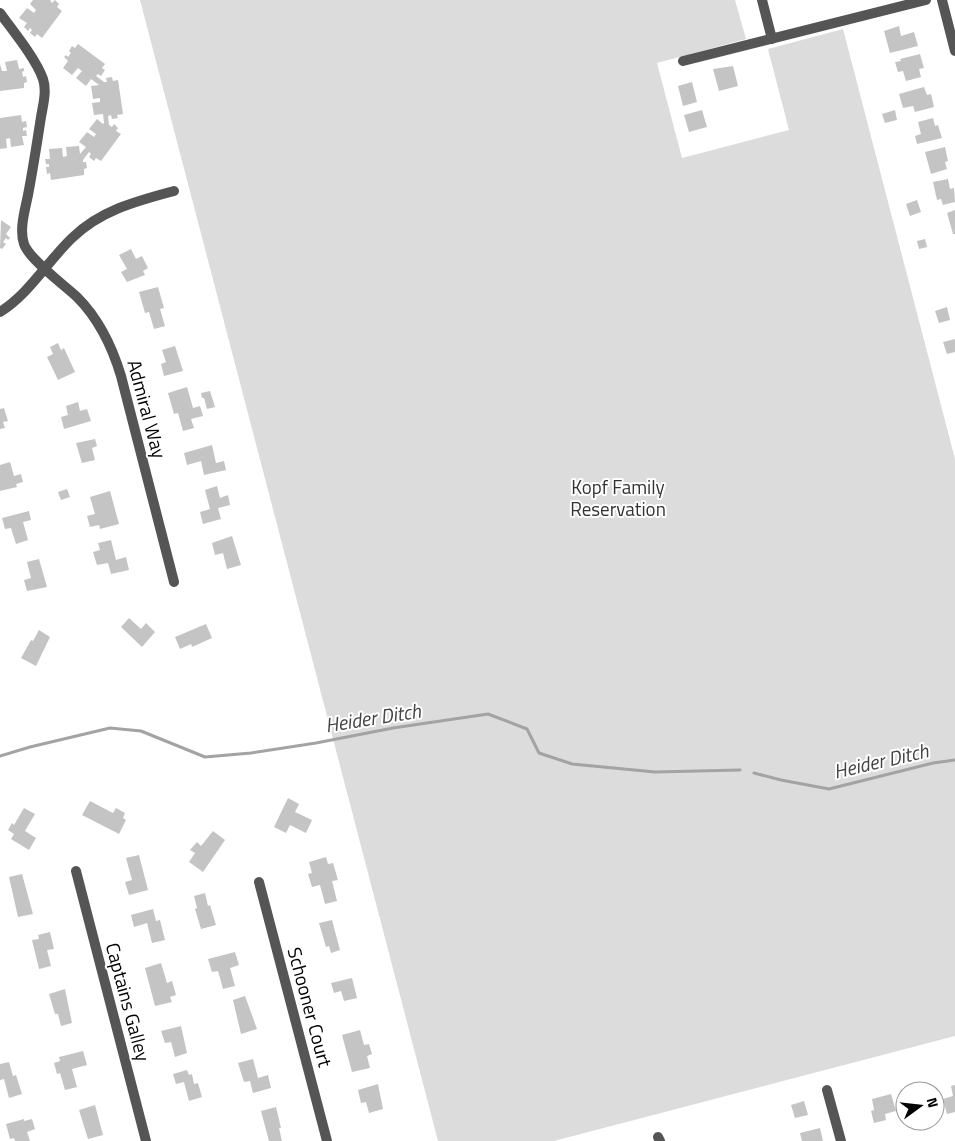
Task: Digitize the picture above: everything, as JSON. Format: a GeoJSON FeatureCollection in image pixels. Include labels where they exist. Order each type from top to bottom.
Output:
{"type":"FeatureCollection","features":[{"type":"Feature","properties":{"kind":"street"},"geometry":{"type":"LineString","coordinates":[[762,0],[772,40]]}},
{"type":"Feature","properties":{"kind":"street"},"geometry":{"type":"LineString","coordinates":[[683,61],[926,0]]}},
{"type":"Feature","properties":{"kind":"street"},"geometry":{"type":"LineString","coordinates":[[942,0],[955,52]]}},
{"type":"Feature","properties":{"kind":"street","name":"Admiral Way"},"geometry":{"type":"LineString","coordinates":[[0,13],[40,71],[45,84],[37,148],[22,234],[25,248],[44,269],[66,287],[88,310],[111,348],[121,376],[174,582]]}},
{"type":"Feature","properties":{"kind":"street"},"geometry":{"type":"LineString","coordinates":[[0,312],[19,297],[70,239],[102,216],[125,205],[174,191]]}},
{"type":"Feature","properties":{"kind":"street","name":"Captains Galley"},"geometry":{"type":"LineString","coordinates":[[76,871],[146,1141]]}},
{"type":"Feature","properties":{"kind":"street","name":"Schooner Court"},"geometry":{"type":"LineString","coordinates":[[259,882],[327,1141]]}},
{"type":"Feature","properties":{"kind":"street"},"geometry":{"type":"LineString","coordinates":[[827,1090],[841,1141]]}},
{"type":"Feature","properties":{"kind":"green space","name":"Kopf Family Reservation"},"geometry":{"type":"Polygon","coordinates":[[[140,0],[735,0],[746,39],[657,63],[682,158],[789,130],[768,49],[843,29],[955,459],[955,1036],[554,1141],[438,1141],[140,0]]]}},
{"type":"Feature","properties":{"kind":"building"},"geometry":{"type":"Polygon","coordinates":[[[33,0],[50,0],[52,3],[55,0],[59,4],[57,7],[62,11],[42,38],[37,34],[35,37],[30,33],[32,30],[30,28],[28,31],[24,27],[27,23],[19,18],[27,8],[34,13],[36,10],[30,4],[33,0]]]}},
{"type":"Feature","properties":{"kind":"building"},"geometry":{"type":"Polygon","coordinates":[[[899,26],[901,36],[914,32],[918,46],[890,53],[884,31],[899,26]]]}},
{"type":"Feature","properties":{"kind":"building"},"geometry":{"type":"Polygon","coordinates":[[[78,44],[105,64],[102,68],[105,70],[101,76],[98,74],[96,76],[104,82],[107,82],[106,78],[112,77],[113,81],[118,80],[123,114],[117,115],[118,118],[112,119],[111,115],[108,116],[109,125],[112,127],[114,124],[118,128],[116,131],[121,134],[101,161],[96,158],[94,161],[89,157],[91,154],[89,152],[83,160],[83,162],[86,162],[87,168],[84,169],[84,175],[51,180],[50,173],[47,174],[46,167],[49,167],[49,164],[46,164],[45,159],[50,159],[49,149],[62,148],[63,157],[67,156],[66,147],[79,146],[80,154],[86,147],[79,142],[87,132],[94,137],[96,134],[89,129],[97,119],[104,123],[103,114],[94,115],[92,103],[100,102],[100,98],[93,99],[91,86],[99,85],[91,79],[86,86],[76,78],[82,71],[78,68],[72,75],[63,68],[68,61],[64,57],[66,55],[68,57],[72,46],[75,48],[78,44]]]}},
{"type":"Feature","properties":{"kind":"building"},"geometry":{"type":"Polygon","coordinates":[[[920,54],[924,68],[919,69],[921,77],[906,81],[903,71],[898,72],[895,62],[920,54]]]}},
{"type":"Feature","properties":{"kind":"building"},"geometry":{"type":"Polygon","coordinates":[[[17,60],[19,69],[24,68],[22,72],[23,77],[26,76],[27,82],[24,83],[24,88],[0,91],[0,64],[2,71],[7,71],[5,62],[17,60]]]}},
{"type":"Feature","properties":{"kind":"building"},"geometry":{"type":"Polygon","coordinates":[[[733,66],[738,86],[719,91],[713,69],[733,66]]]}},
{"type":"Feature","properties":{"kind":"building"},"geometry":{"type":"Polygon","coordinates":[[[692,82],[697,102],[683,106],[678,86],[692,82]]]}},
{"type":"Feature","properties":{"kind":"building"},"geometry":{"type":"Polygon","coordinates":[[[924,87],[927,95],[931,94],[934,107],[915,112],[913,106],[903,108],[899,94],[924,87]]]}},
{"type":"Feature","properties":{"kind":"building"},"geometry":{"type":"Polygon","coordinates":[[[702,110],[707,127],[689,132],[684,115],[702,110]]]}},
{"type":"Feature","properties":{"kind":"building"},"geometry":{"type":"Polygon","coordinates":[[[895,110],[897,120],[885,123],[882,114],[895,110]]]}},
{"type":"Feature","properties":{"kind":"building"},"geometry":{"type":"Polygon","coordinates":[[[21,115],[22,122],[26,121],[27,127],[23,128],[23,131],[26,130],[27,136],[22,136],[24,145],[11,147],[10,138],[6,139],[7,148],[0,149],[0,118],[21,115]]]}},
{"type":"Feature","properties":{"kind":"building"},"geometry":{"type":"Polygon","coordinates":[[[933,118],[935,126],[938,125],[942,138],[917,144],[915,136],[921,134],[918,122],[933,118]]]}},
{"type":"Feature","properties":{"kind":"building"},"geometry":{"type":"Polygon","coordinates":[[[945,147],[948,161],[945,162],[947,169],[931,174],[925,152],[945,147]]]}},
{"type":"Feature","properties":{"kind":"building"},"geometry":{"type":"Polygon","coordinates":[[[948,179],[950,189],[954,188],[955,202],[943,205],[941,199],[937,200],[933,182],[948,179]]]}},
{"type":"Feature","properties":{"kind":"building"},"geometry":{"type":"Polygon","coordinates":[[[917,200],[921,212],[910,216],[906,204],[917,200]]]}},
{"type":"Feature","properties":{"kind":"building"},"geometry":{"type":"Polygon","coordinates":[[[955,210],[955,234],[953,234],[947,213],[955,210]]]}},
{"type":"Feature","properties":{"kind":"building"},"geometry":{"type":"Polygon","coordinates":[[[1,220],[11,227],[6,234],[10,238],[8,240],[6,238],[3,242],[6,244],[2,249],[0,248],[1,220]]]}},
{"type":"Feature","properties":{"kind":"building"},"geometry":{"type":"Polygon","coordinates":[[[925,239],[927,247],[919,249],[917,241],[925,239]]]}},
{"type":"Feature","properties":{"kind":"building"},"geometry":{"type":"Polygon","coordinates":[[[131,249],[136,259],[142,256],[148,268],[143,271],[145,275],[127,282],[121,272],[127,269],[119,255],[131,249]]]}},
{"type":"Feature","properties":{"kind":"building"},"geometry":{"type":"Polygon","coordinates":[[[158,287],[164,308],[160,309],[165,326],[154,329],[149,312],[145,313],[139,292],[158,287]]]}},
{"type":"Feature","properties":{"kind":"building"},"geometry":{"type":"Polygon","coordinates":[[[947,307],[950,320],[939,323],[935,311],[947,307]]]}},
{"type":"Feature","properties":{"kind":"building"},"geometry":{"type":"Polygon","coordinates":[[[955,339],[955,352],[947,354],[943,342],[955,339]]]}},
{"type":"Feature","properties":{"kind":"building"},"geometry":{"type":"Polygon","coordinates":[[[58,343],[61,350],[64,348],[75,372],[58,380],[47,357],[53,354],[50,347],[58,343]]]}},
{"type":"Feature","properties":{"kind":"building"},"geometry":{"type":"Polygon","coordinates":[[[175,346],[183,371],[164,376],[161,364],[166,362],[162,350],[175,346]]]}},
{"type":"Feature","properties":{"kind":"building"},"geometry":{"type":"Polygon","coordinates":[[[187,387],[193,408],[200,406],[203,416],[191,419],[194,428],[183,431],[178,413],[174,414],[168,393],[187,387]]]}},
{"type":"Feature","properties":{"kind":"building"},"geometry":{"type":"Polygon","coordinates":[[[210,391],[215,407],[207,409],[201,393],[210,391]]]}},
{"type":"Feature","properties":{"kind":"building"},"geometry":{"type":"Polygon","coordinates":[[[78,402],[80,411],[87,409],[91,421],[64,429],[61,417],[68,415],[66,406],[78,402]]]}},
{"type":"Feature","properties":{"kind":"building"},"geometry":{"type":"Polygon","coordinates":[[[4,408],[8,421],[3,422],[5,428],[0,429],[0,409],[4,408]]]}},
{"type":"Feature","properties":{"kind":"building"},"geometry":{"type":"Polygon","coordinates":[[[95,439],[97,446],[92,448],[95,460],[82,463],[76,443],[95,439]]]}},
{"type":"Feature","properties":{"kind":"building"},"geometry":{"type":"Polygon","coordinates":[[[212,445],[216,463],[224,461],[226,470],[204,475],[201,461],[187,465],[184,453],[212,445]]]}},
{"type":"Feature","properties":{"kind":"building"},"geometry":{"type":"Polygon","coordinates":[[[10,462],[14,476],[21,474],[23,482],[16,484],[17,487],[0,491],[0,465],[10,462]]]}},
{"type":"Feature","properties":{"kind":"building"},"geometry":{"type":"Polygon","coordinates":[[[217,486],[220,498],[228,495],[230,505],[218,508],[221,519],[203,524],[200,512],[210,509],[205,490],[217,486]]]}},
{"type":"Feature","properties":{"kind":"building"},"geometry":{"type":"Polygon","coordinates":[[[67,489],[70,497],[61,500],[58,492],[67,489]]]}},
{"type":"Feature","properties":{"kind":"building"},"geometry":{"type":"Polygon","coordinates":[[[110,491],[119,524],[100,529],[99,525],[90,527],[87,516],[95,514],[90,497],[110,491]]]}},
{"type":"Feature","properties":{"kind":"building"},"geometry":{"type":"Polygon","coordinates":[[[29,511],[31,520],[23,522],[28,540],[16,544],[11,528],[5,529],[2,518],[29,511]]]}},
{"type":"Feature","properties":{"kind":"building"},"geometry":{"type":"Polygon","coordinates":[[[232,536],[241,565],[227,569],[223,553],[215,555],[212,543],[232,536]]]}},
{"type":"Feature","properties":{"kind":"building"},"geometry":{"type":"Polygon","coordinates":[[[111,540],[116,560],[126,557],[129,570],[111,574],[108,563],[97,565],[93,552],[100,550],[98,543],[111,540]]]}},
{"type":"Feature","properties":{"kind":"building"},"geometry":{"type":"Polygon","coordinates":[[[39,559],[47,587],[27,591],[24,580],[31,578],[27,562],[39,559]]]}},
{"type":"Feature","properties":{"kind":"building"},"geometry":{"type":"Polygon","coordinates":[[[129,618],[141,629],[146,623],[155,632],[142,647],[121,627],[129,618]]]}},
{"type":"Feature","properties":{"kind":"building"},"geometry":{"type":"Polygon","coordinates":[[[206,624],[212,638],[192,647],[191,644],[180,649],[175,637],[206,624]]]}},
{"type":"Feature","properties":{"kind":"building"},"geometry":{"type":"Polygon","coordinates":[[[39,630],[50,637],[36,666],[21,658],[39,630]]]}},
{"type":"Feature","properties":{"kind":"building"},"geometry":{"type":"Polygon","coordinates":[[[288,798],[299,804],[295,812],[312,820],[306,833],[290,825],[286,833],[274,827],[288,798]]]}},
{"type":"Feature","properties":{"kind":"building"},"geometry":{"type":"Polygon","coordinates":[[[90,801],[113,813],[116,808],[125,813],[123,818],[126,820],[119,834],[82,815],[90,801]]]}},
{"type":"Feature","properties":{"kind":"building"},"geometry":{"type":"Polygon","coordinates":[[[24,808],[35,814],[25,831],[36,838],[29,850],[11,839],[14,834],[8,830],[12,823],[14,825],[24,808]]]}},
{"type":"Feature","properties":{"kind":"building"},"geometry":{"type":"Polygon","coordinates":[[[213,831],[225,840],[203,872],[189,862],[195,853],[190,850],[197,842],[201,846],[213,831]]]}},
{"type":"Feature","properties":{"kind":"building"},"geometry":{"type":"Polygon","coordinates":[[[139,855],[148,890],[129,895],[125,882],[132,880],[126,858],[139,855]]]}},
{"type":"Feature","properties":{"kind":"building"},"geometry":{"type":"Polygon","coordinates":[[[326,857],[328,864],[333,863],[338,880],[332,881],[337,901],[325,904],[320,885],[312,887],[308,874],[312,873],[309,862],[326,857]]]}},
{"type":"Feature","properties":{"kind":"building"},"geometry":{"type":"Polygon","coordinates":[[[22,874],[33,914],[18,917],[9,877],[22,874]]]}},
{"type":"Feature","properties":{"kind":"building"},"geometry":{"type":"Polygon","coordinates":[[[205,893],[216,925],[201,929],[195,909],[197,908],[194,896],[205,893]]]}},
{"type":"Feature","properties":{"kind":"building"},"geometry":{"type":"Polygon","coordinates":[[[153,909],[156,921],[160,920],[165,940],[152,943],[147,923],[134,927],[131,915],[153,909]]]}},
{"type":"Feature","properties":{"kind":"building"},"geometry":{"type":"Polygon","coordinates":[[[332,920],[340,950],[331,953],[329,946],[326,947],[319,923],[332,920]]]}},
{"type":"Feature","properties":{"kind":"building"},"geometry":{"type":"Polygon","coordinates":[[[50,932],[54,949],[47,950],[51,966],[39,969],[32,940],[39,939],[38,935],[50,932]]]}},
{"type":"Feature","properties":{"kind":"building"},"geometry":{"type":"Polygon","coordinates":[[[235,952],[239,965],[230,968],[235,986],[223,989],[218,971],[212,972],[208,959],[235,952]]]}},
{"type":"Feature","properties":{"kind":"building"},"geometry":{"type":"Polygon","coordinates":[[[161,963],[167,983],[172,981],[176,995],[170,997],[172,1002],[155,1006],[145,968],[161,963]]]}},
{"type":"Feature","properties":{"kind":"building"},"geometry":{"type":"Polygon","coordinates":[[[352,978],[357,998],[344,1001],[341,991],[334,993],[331,983],[352,978]]]}},
{"type":"Feature","properties":{"kind":"building"},"geometry":{"type":"Polygon","coordinates":[[[65,989],[72,1023],[61,1026],[49,994],[65,989]]]}},
{"type":"Feature","properties":{"kind":"building"},"geometry":{"type":"Polygon","coordinates":[[[245,996],[257,1029],[241,1034],[233,1000],[245,996]]]}},
{"type":"Feature","properties":{"kind":"building"},"geometry":{"type":"Polygon","coordinates":[[[181,1026],[187,1053],[175,1057],[171,1042],[165,1043],[161,1031],[181,1026]]]}},
{"type":"Feature","properties":{"kind":"building"},"geometry":{"type":"Polygon","coordinates":[[[360,1030],[364,1045],[369,1044],[372,1054],[367,1056],[370,1068],[352,1072],[342,1035],[360,1030]]]}},
{"type":"Feature","properties":{"kind":"building"},"geometry":{"type":"Polygon","coordinates":[[[83,1051],[87,1065],[72,1069],[77,1087],[65,1090],[60,1073],[57,1074],[54,1063],[60,1061],[59,1057],[83,1051]]]}},
{"type":"Feature","properties":{"kind":"building"},"geometry":{"type":"Polygon","coordinates":[[[253,1059],[258,1078],[268,1075],[271,1088],[253,1093],[250,1081],[244,1082],[238,1063],[253,1059]]]}},
{"type":"Feature","properties":{"kind":"building"},"geometry":{"type":"Polygon","coordinates":[[[9,1062],[13,1076],[16,1075],[22,1094],[9,1098],[4,1079],[0,1080],[0,1064],[9,1062]]]}},
{"type":"Feature","properties":{"kind":"building"},"geometry":{"type":"Polygon","coordinates":[[[187,1070],[189,1075],[192,1074],[194,1084],[198,1083],[202,1097],[189,1101],[184,1082],[176,1084],[173,1074],[187,1070]]]}},
{"type":"Feature","properties":{"kind":"building"},"geometry":{"type":"Polygon","coordinates":[[[378,1084],[383,1109],[369,1113],[366,1102],[361,1103],[358,1090],[378,1084]]]}},
{"type":"Feature","properties":{"kind":"building"},"geometry":{"type":"Polygon","coordinates":[[[955,1085],[955,1112],[947,1114],[945,1098],[953,1096],[951,1086],[955,1085]]]}},
{"type":"Feature","properties":{"kind":"building"},"geometry":{"type":"Polygon","coordinates":[[[891,1094],[895,1111],[885,1114],[886,1120],[874,1123],[871,1111],[874,1110],[872,1099],[891,1094]]]}},
{"type":"Feature","properties":{"kind":"building"},"geometry":{"type":"Polygon","coordinates":[[[804,1101],[808,1115],[795,1118],[791,1105],[804,1101]]]}},
{"type":"Feature","properties":{"kind":"building"},"geometry":{"type":"Polygon","coordinates":[[[95,1105],[103,1135],[88,1139],[79,1110],[95,1105]]]}},
{"type":"Feature","properties":{"kind":"building"},"geometry":{"type":"Polygon","coordinates":[[[276,1107],[282,1141],[269,1141],[261,1111],[276,1107]]]}},
{"type":"Feature","properties":{"kind":"building"},"geometry":{"type":"Polygon","coordinates":[[[24,1119],[24,1121],[32,1119],[35,1129],[27,1132],[30,1141],[10,1139],[6,1124],[24,1119]]]}},
{"type":"Feature","properties":{"kind":"building"},"geometry":{"type":"Polygon","coordinates":[[[820,1128],[823,1141],[802,1141],[800,1133],[820,1128]]]}},
{"type":"Feature","properties":{"kind":"waterway","name":"Heider Ditch"},"geometry":{"type":"LineString","coordinates":[[0,756],[110,728],[141,731],[205,757],[251,753],[393,728],[488,714],[527,729],[539,753],[572,764],[655,772],[740,770]]}},
{"type":"Feature","properties":{"kind":"waterway","name":"Heider Ditch"},"geometry":{"type":"LineString","coordinates":[[754,773],[829,789],[933,763],[955,760]]}}]}
